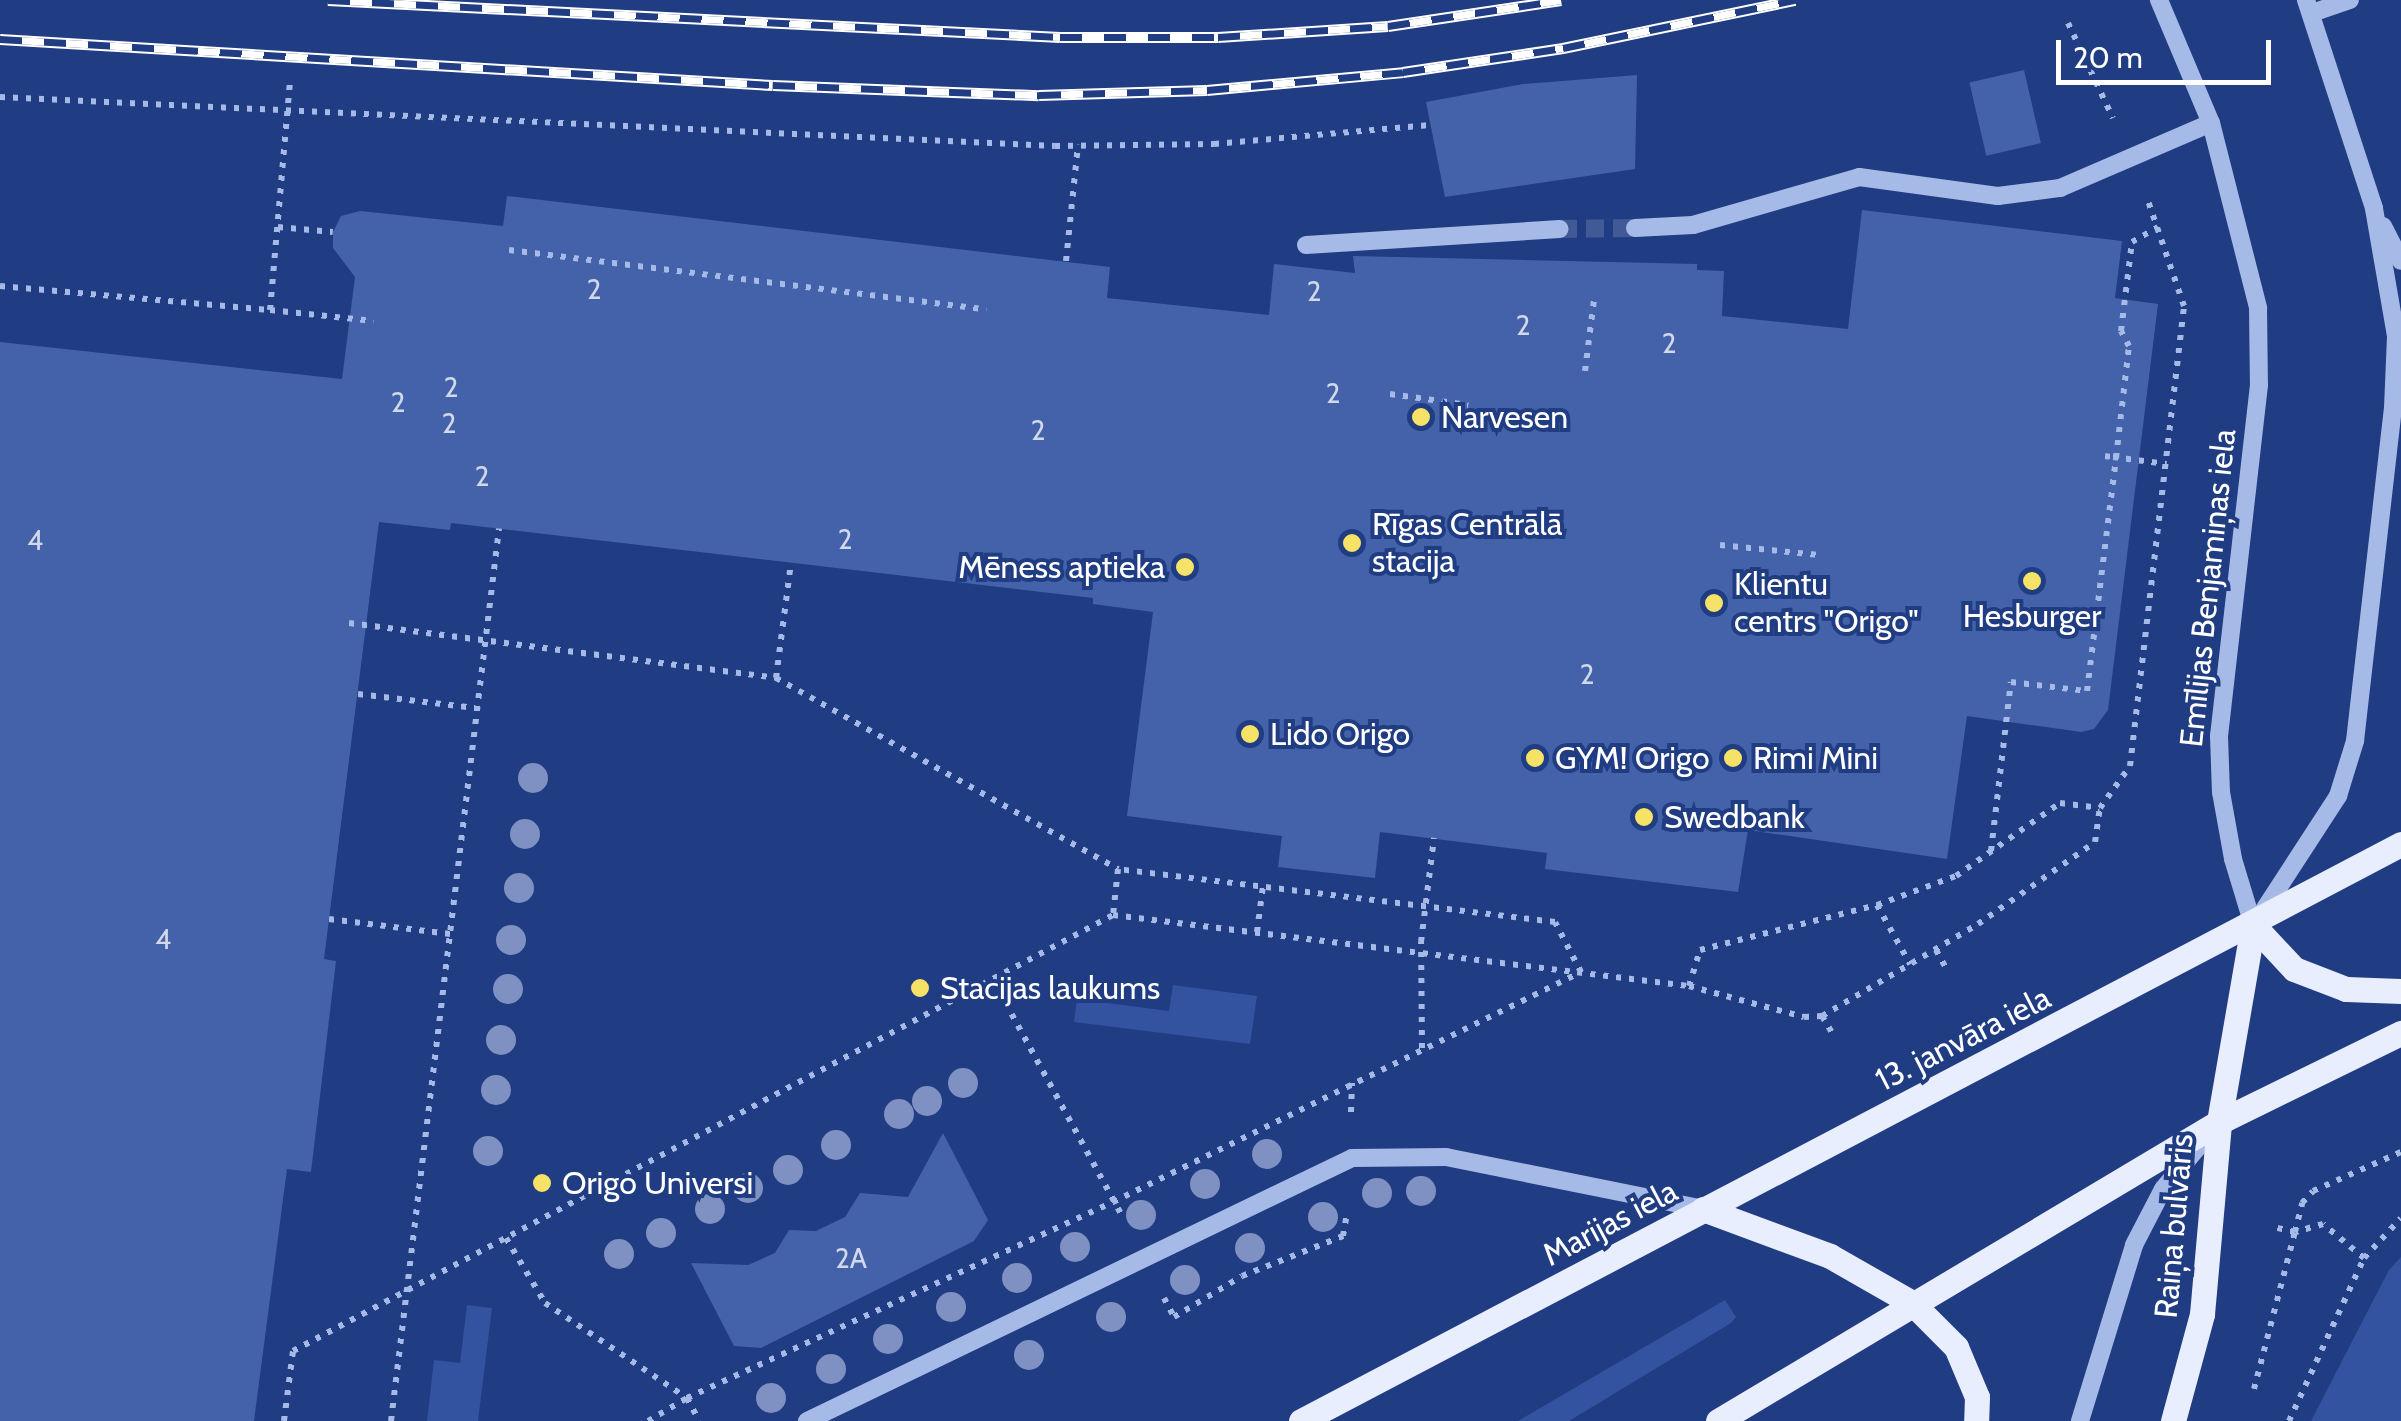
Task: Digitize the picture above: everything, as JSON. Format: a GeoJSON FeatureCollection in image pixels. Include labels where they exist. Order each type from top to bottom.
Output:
{"type":"FeatureCollection","features":[{"type":"Feature","properties":{"kind":"main road","name":"13. janvāra iela"},"geometry":{"type":"LineString","coordinates":[[1703,1209],[2253,926],[2401,844]]}},
{"type":"Feature","properties":{"kind":"main road"},"geometry":{"type":"LineString","coordinates":[[2253,926],[2294,969],[2346,989],[2401,992]]}},
{"type":"Feature","properties":{"kind":"main road"},"geometry":{"type":"LineString","coordinates":[[2219,1122],[2253,926]]}},
{"type":"Feature","properties":{"kind":"main road"},"geometry":{"type":"LineString","coordinates":[[1718,1421],[2219,1122],[2401,1033]]}},
{"type":"Feature","properties":{"kind":"main road","name":"Raiņa bulvāris"},"geometry":{"type":"LineString","coordinates":[[2173,1421],[2202,1314],[2219,1122]]}},
{"type":"Feature","properties":{"kind":"main road","name":"Marijas iela"},"geometry":{"type":"LineString","coordinates":[[1301,1421],[1703,1209],[1830,1256],[1912,1303]]}},
{"type":"Feature","properties":{"kind":"main road"},"geometry":{"type":"LineString","coordinates":[[1912,1303],[1956,1347],[1978,1397],[1976,1421]]}},
{"type":"Feature","properties":{"kind":"street","name":"Emīlijas Benjamiņas iela"},"geometry":{"type":"LineString","coordinates":[[2158,0],[2211,123],[2247,252],[2260,346],[2219,736],[2226,826],[2253,926]]}},
{"type":"Feature","properties":{"kind":"street"},"geometry":{"type":"LineString","coordinates":[[2253,926],[2338,796],[2355,741],[2393,408],[2396,336],[2374,208],[2309,6],[2350,0]]}},
{"type":"Feature","properties":{"kind":"street"},"geometry":{"type":"LineString","coordinates":[[1635,228],[1693,226],[1859,177],[1998,196],[2060,188],[2211,123]]}},
{"type":"Feature","properties":{"kind":"street"},"geometry":{"type":"LineString","coordinates":[[2374,208],[2401,262]]}},
{"type":"Feature","properties":{"kind":"street"},"geometry":{"type":"LineString","coordinates":[[1306,245],[1559,229]]}},
{"type":"Feature","properties":{"kind":"street","name":"Raiņa bulvāris"},"geometry":{"type":"LineString","coordinates":[[2080,1421],[2134,1245],[2163,1189],[2219,1122]]}},
{"type":"Feature","properties":{"kind":"street"},"geometry":{"type":"LineString","coordinates":[[807,1421],[1352,1158],[1446,1157],[1703,1209]]}},
{"type":"Feature","properties":{"kind":"path"},"geometry":{"type":"LineString","coordinates":[[284,1421],[294,1351],[1113,916],[1689,986],[1804,1017],[1822,1016],[1936,950],[2096,842],[2100,808],[2130,766],[2184,306],[2132,158],[2068,22]]}},
{"type":"Feature","properties":{"kind":"path"},"geometry":{"type":"LineString","coordinates":[[270,310],[290,80]]}},
{"type":"Feature","properties":{"kind":"path"},"geometry":{"type":"LineString","coordinates":[[0,97],[288,113],[1078,145],[1214,144],[1430,124]]}},
{"type":"Feature","properties":{"kind":"path"},"geometry":{"type":"LineString","coordinates":[[1066,262],[1078,145]]}},
{"type":"Feature","properties":{"kind":"path"},"geometry":{"type":"LineString","coordinates":[[278,227],[333,232]]}},
{"type":"Feature","properties":{"kind":"path"},"geometry":{"type":"LineString","coordinates":[[1991,851],[2011,682],[2087,691],[2129,346],[2121,331],[2132,242],[2158,227]]}},
{"type":"Feature","properties":{"kind":"path"},"geometry":{"type":"LineString","coordinates":[[509,250],[986,310]]}},
{"type":"Feature","properties":{"kind":"path"},"geometry":{"type":"LineString","coordinates":[[0,286],[373,321]]}},
{"type":"Feature","properties":{"kind":"path"},"geometry":{"type":"LineString","coordinates":[[1585,371],[1594,300]]}},
{"type":"Feature","properties":{"kind":"path"},"geometry":{"type":"LineString","coordinates":[[1390,394],[1468,405]]}},
{"type":"Feature","properties":{"kind":"path"},"geometry":{"type":"LineString","coordinates":[[2105,456],[2167,464]]}},
{"type":"Feature","properties":{"kind":"path"},"geometry":{"type":"LineString","coordinates":[[391,1421],[499,528]]}},
{"type":"Feature","properties":{"kind":"path"},"geometry":{"type":"LineString","coordinates":[[1720,545],[1818,555]]}},
{"type":"Feature","properties":{"kind":"path"},"geometry":{"type":"LineString","coordinates":[[776,678],[791,563]]}},
{"type":"Feature","properties":{"kind":"path"},"geometry":{"type":"LineString","coordinates":[[349,623],[776,678],[1118,869],[1555,922],[1581,972]]}},
{"type":"Feature","properties":{"kind":"path"},"geometry":{"type":"LineString","coordinates":[[358,694],[476,708]]}},
{"type":"Feature","properties":{"kind":"path"},"geometry":{"type":"LineString","coordinates":[[1689,986],[1700,950],[1878,904],[1956,876],[2060,803],[2100,808]]}},
{"type":"Feature","properties":{"kind":"path"},"geometry":{"type":"LineString","coordinates":[[1422,1048],[1421,951],[1434,838]]}},
{"type":"Feature","properties":{"kind":"path"},"geometry":{"type":"LineString","coordinates":[[1113,916],[1118,869]]}},
{"type":"Feature","properties":{"kind":"path"},"geometry":{"type":"LineString","coordinates":[[1257,932],[1263,886]]}},
{"type":"Feature","properties":{"kind":"path"},"geometry":{"type":"LineString","coordinates":[[1878,904],[1910,964]]}},
{"type":"Feature","properties":{"kind":"path"},"geometry":{"type":"LineString","coordinates":[[329,919],[450,934]]}},
{"type":"Feature","properties":{"kind":"path"},"geometry":{"type":"LineString","coordinates":[[1936,950],[1947,970]]}},
{"type":"Feature","properties":{"kind":"path"},"geometry":{"type":"LineString","coordinates":[[648,1421],[687,1398],[1114,1202],[1581,972]]}},
{"type":"Feature","properties":{"kind":"path"},"geometry":{"type":"LineString","coordinates":[[994,980],[1174,1317],[1242,1276],[1343,1236],[1350,1202]]}},
{"type":"Feature","properties":{"kind":"path"},"geometry":{"type":"LineString","coordinates":[[1822,1016],[1833,1034]]}},
{"type":"Feature","properties":{"kind":"path"},"geometry":{"type":"LineString","coordinates":[[2254,1388],[2302,1203],[2314,1192],[2401,1152]]}},
{"type":"Feature","properties":{"kind":"path"},"geometry":{"type":"LineString","coordinates":[[2288,1421],[2364,1258],[2401,1218]]}},
{"type":"Feature","properties":{"kind":"path"},"geometry":{"type":"LineString","coordinates":[[2273,1227],[2294,1232],[2323,1224],[2364,1258]]}},
{"type":"Feature","properties":{"kind":"path"},"geometry":{"type":"LineString","coordinates":[[506,1238],[545,1302],[687,1398],[699,1421]]}},
{"type":"Feature","properties":{"kind":"shaded area"},"geometry":{"type":"Polygon","coordinates":[[[1173,985],[1257,996],[1250,1044],[1074,1022],[1077,999],[1169,1011],[1173,985]]]}},
{"type":"Feature","properties":{"kind":"shaded area"},"geometry":{"type":"Polygon","coordinates":[[[2401,1257],[2401,1421],[2311,1421],[2389,1270],[2401,1257]]]}},
{"type":"Feature","properties":{"kind":"shaded area"},"geometry":{"type":"Polygon","coordinates":[[[1725,1300],[1736,1317],[1731,1323],[1569,1421],[1518,1421],[1725,1300]]]}},
{"type":"Feature","properties":{"kind":"shaded area"},"geometry":{"type":"Polygon","coordinates":[[[467,1305],[492,1308],[478,1421],[427,1421],[434,1360],[460,1363],[467,1305]]]}},
{"type":"Feature","properties":{"kind":"building"},"geometry":{"type":"Polygon","coordinates":[[[2024,70],[2041,143],[1986,156],[1969,83],[2024,70]]]}},
{"type":"Feature","properties":{"kind":"building"},"geometry":{"type":"Polygon","coordinates":[[[1637,75],[1635,169],[1445,197],[1426,102],[1523,84],[1637,75]]]}},
{"type":"Feature","properties":{"kind":"building","name":"Rīgas Centrālā stacija"},"geometry":{"type":"Polygon","coordinates":[[[507,196],[1110,267],[1107,298],[1269,315],[1274,264],[1355,273],[1353,256],[1697,264],[1697,270],[1724,271],[1722,316],[1848,329],[1862,210],[2122,241],[2115,298],[2158,304],[2108,710],[2094,729],[2081,732],[1967,716],[1947,859],[1748,830],[1738,892],[1545,869],[1547,853],[1380,832],[1375,878],[1278,867],[1282,836],[1127,816],[1153,612],[1093,604],[1093,598],[451,523],[450,530],[379,522],[324,959],[336,961],[311,1172],[287,1169],[254,1421],[0,1421],[0,342],[342,379],[355,277],[333,248],[333,232],[341,216],[360,211],[503,226],[507,196]]]}},
{"type":"Feature","properties":{"kind":"building"},"geometry":{"type":"Polygon","coordinates":[[[943,1133],[988,1220],[974,1241],[761,1348],[734,1346],[691,1263],[748,1265],[775,1253],[789,1230],[816,1231],[845,1217],[860,1193],[908,1197],[943,1133]]]}},
{"type":"Feature","properties":{"kind":"tunnel"},"geometry":{"type":"LineString","coordinates":[[1559,229],[1635,228]]}},
{"type":"Feature","properties":{"kind":"railway"},"geometry":{"type":"LineString","coordinates":[[328,0],[1060,37],[1218,37],[1388,26],[1561,0]]}},
{"type":"Feature","properties":{"kind":"railway"},"geometry":{"type":"LineString","coordinates":[[0,39],[773,85],[1039,95],[1207,90],[1403,72],[1563,48],[1795,0]]}},
{"type":"Feature","properties":{"kind":"place","name":"Narvesen"},"geometry":{"type":"Point","coordinates":[1421,417]}},
{"type":"Feature","properties":{"kind":"place","name":"Rīgas Centrālā stacija"},"geometry":{"type":"Point","coordinates":[1352,543]}},
{"type":"Feature","properties":{"kind":"place","name":"Mēness aptieka"},"geometry":{"type":"Point","coordinates":[1185,567]}},
{"type":"Feature","properties":{"kind":"place","name":"Hesburger"},"geometry":{"type":"Point","coordinates":[2032,581]}},
{"type":"Feature","properties":{"kind":"place","name":"Klientu centrs \"Origo\""},"geometry":{"type":"Point","coordinates":[1714,603]}},
{"type":"Feature","properties":{"kind":"place","name":"Lido Origo"},"geometry":{"type":"Point","coordinates":[1250,734]}},
{"type":"Feature","properties":{"kind":"place","name":"GYM! Origo"},"geometry":{"type":"Point","coordinates":[1535,758]}},
{"type":"Feature","properties":{"kind":"place","name":"Rimi Mini"},"geometry":{"type":"Point","coordinates":[1733,758]}},
{"type":"Feature","properties":{"kind":"place","name":"Swedbank"},"geometry":{"type":"Point","coordinates":[1644,817]}},
{"type":"Feature","properties":{"kind":"place","name":"Stacijas laukums"},"geometry":{"type":"Point","coordinates":[920,988]}},
{"type":"Feature","properties":{"kind":"place","name":"Origo Universi"},"geometry":{"type":"Point","coordinates":[542,1183]}}]}
